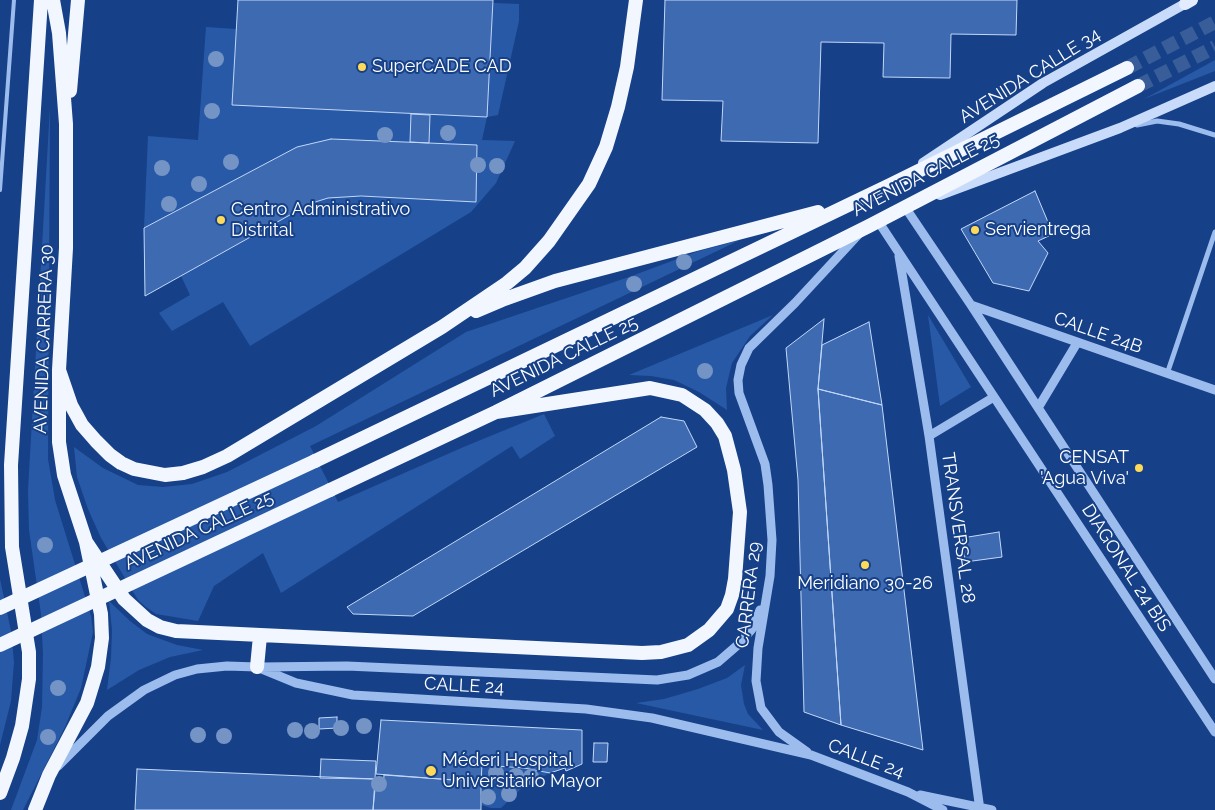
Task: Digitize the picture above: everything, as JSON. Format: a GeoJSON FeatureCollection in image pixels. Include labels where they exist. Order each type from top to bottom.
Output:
{"type":"FeatureCollection","features":[{"type":"Feature","properties":{"kind":"highway","name":"AVENIDA CARRERA 30"},"geometry":{"type":"LineString","coordinates":[[0,793],[22,726],[29,679],[29,652],[12,547],[11,465],[41,0]]}},
{"type":"Feature","properties":{"kind":"highway","name":"AVENIDA CARRERA 30"},"geometry":{"type":"LineString","coordinates":[[34,810],[49,775],[87,702],[98,667],[102,638],[101,614],[86,542],[64,475],[60,442],[59,370],[66,248],[66,124],[59,33],[53,0]]}},
{"type":"Feature","properties":{"kind":"highway"},"geometry":{"type":"LineString","coordinates":[[66,124],[78,0]]}},
{"type":"Feature","properties":{"kind":"highway"},"geometry":{"type":"LineString","coordinates":[[59,370],[71,405],[82,425],[110,455],[134,469],[165,474],[183,473],[203,467],[227,456],[442,327],[507,283],[525,268],[549,241],[589,184],[606,147],[618,108],[627,67],[636,0]]}},
{"type":"Feature","properties":{"kind":"highway","name":"AVENIDA CALLE 25"},"geometry":{"type":"LineString","coordinates":[[0,608],[315,460],[890,185],[1127,68]]}},
{"type":"Feature","properties":{"kind":"highway","name":"AVENIDA CALLE 25"},"geometry":{"type":"LineString","coordinates":[[0,645],[496,412],[863,229],[1138,86]]}},
{"type":"Feature","properties":{"kind":"highway"},"geometry":{"type":"LineString","coordinates":[[442,327],[502,300],[555,281],[850,204]]}},
{"type":"Feature","properties":{"kind":"highway"},"geometry":{"type":"LineString","coordinates":[[86,542],[124,599],[154,623],[176,631],[642,653],[661,652],[688,644],[709,630],[727,609],[732,595],[740,512],[734,470],[725,436],[717,423],[705,410],[682,395],[650,388],[496,412]]}},
{"type":"Feature","properties":{"kind":"highway"},"geometry":{"type":"LineString","coordinates":[[257,667],[260,636]]}},
{"type":"Feature","properties":{"kind":"main road","name":"AVENIDA CALLE 34"},"geometry":{"type":"LineString","coordinates":[[890,185],[1043,83],[1189,1]]}},
{"type":"Feature","properties":{"kind":"main road"},"geometry":{"type":"LineString","coordinates":[[905,207],[1043,158],[1120,128],[1215,86]]}},
{"type":"Feature","properties":{"kind":"street"},"geometry":{"type":"LineString","coordinates":[[1120,128],[1157,121],[1179,124],[1215,135]]}},
{"type":"Feature","properties":{"kind":"street","name":"DIAGONAL 24 BIS"},"geometry":{"type":"LineString","coordinates":[[905,207],[1215,679]]}},
{"type":"Feature","properties":{"kind":"street","name":"DIAGONAL 24 BIS"},"geometry":{"type":"LineString","coordinates":[[878,221],[1215,732]]}},
{"type":"Feature","properties":{"kind":"street","name":"CARRERA 29"},"geometry":{"type":"LineString","coordinates":[[811,755],[779,732],[767,718],[760,703],[756,681],[758,648],[770,576],[772,540],[768,485],[760,448],[739,393],[738,380],[741,365],[749,348],[795,303],[863,229]]}},
{"type":"Feature","properties":{"kind":"street"},"geometry":{"type":"LineString","coordinates":[[1167,374],[1215,232]]}},
{"type":"Feature","properties":{"kind":"street","name":"TRANSVERSAL 28"},"geometry":{"type":"LineString","coordinates":[[898,251],[929,436],[980,809]]}},
{"type":"Feature","properties":{"kind":"street","name":"CALLE 24B"},"geometry":{"type":"LineString","coordinates":[[971,305],[1215,390]]}},
{"type":"Feature","properties":{"kind":"street"},"geometry":{"type":"LineString","coordinates":[[1038,408],[1077,343]]}},
{"type":"Feature","properties":{"kind":"street"},"geometry":{"type":"LineString","coordinates":[[929,436],[994,397]]}},
{"type":"Feature","properties":{"kind":"street"},"geometry":{"type":"LineString","coordinates":[[257,667],[347,666],[657,680],[688,676],[718,662],[740,643],[757,618],[766,594],[770,576]]}},
{"type":"Feature","properties":{"kind":"street","name":"CALLE 24"},"geometry":{"type":"LineString","coordinates":[[49,775],[108,716],[144,690],[175,675],[197,669],[227,666],[257,667],[296,683],[353,695],[586,709],[652,718],[811,755],[908,792],[942,810]]}},
{"type":"Feature","properties":{"kind":"street","name":"CALLE 24"},"geometry":{"type":"LineString","coordinates":[[908,792],[980,809],[992,810]]}},
{"type":"Feature","properties":{"kind":"lane"},"geometry":{"type":"LineString","coordinates":[[0,190],[14,0]]}},
{"type":"Feature","properties":{"kind":"shaded area"},"geometry":{"type":"Polygon","coordinates":[[[493,3],[519,4],[519,21],[498,115],[487,117],[482,140],[515,141],[496,183],[471,212],[250,346],[223,302],[172,331],[159,313],[190,295],[181,276],[312,203],[328,198],[345,196],[476,201],[477,145],[331,139],[297,147],[144,228],[148,136],[198,140],[206,27],[236,29],[232,105],[486,117],[493,3]]]}},
{"type":"Feature","properties":{"kind":"shaded area"},"geometry":{"type":"Polygon","coordinates":[[[1215,60],[1215,71],[1144,99],[1215,60]]]}},
{"type":"Feature","properties":{"kind":"shaded area"},"geometry":{"type":"Polygon","coordinates":[[[50,107],[48,459],[55,500],[91,616],[93,632],[81,688],[65,727],[23,810],[11,810],[37,740],[42,707],[43,654],[41,614],[29,530],[28,490],[50,107]]]}},
{"type":"Feature","properties":{"kind":"shaded area"},"geometry":{"type":"Polygon","coordinates":[[[740,240],[310,446],[338,502],[544,414],[555,436],[520,459],[512,446],[281,593],[263,553],[214,586],[198,621],[156,614],[138,600],[101,538],[88,509],[77,477],[74,447],[103,468],[138,485],[163,487],[192,484],[227,472],[316,426],[466,332],[629,277],[696,252],[740,240]]]}},
{"type":"Feature","properties":{"kind":"shaded area"},"geometry":{"type":"Polygon","coordinates":[[[773,315],[750,336],[732,363],[726,388],[727,410],[699,392],[674,380],[629,375],[773,315]]]}},
{"type":"Feature","properties":{"kind":"shaded area"},"geometry":{"type":"Polygon","coordinates":[[[928,315],[971,387],[940,406],[928,315]]]}},
{"type":"Feature","properties":{"kind":"shaded area"},"geometry":{"type":"Polygon","coordinates":[[[0,579],[11,631],[14,662],[11,701],[0,745],[0,579]]]}},
{"type":"Feature","properties":{"kind":"shaded area"},"geometry":{"type":"Polygon","coordinates":[[[109,601],[147,634],[177,645],[203,650],[170,657],[139,670],[107,690],[112,630],[109,601]]]}},
{"type":"Feature","properties":{"kind":"shaded area"},"geometry":{"type":"Polygon","coordinates":[[[745,665],[741,685],[744,704],[748,714],[763,730],[636,703],[664,699],[698,689],[727,678],[745,665]]]}},
{"type":"Feature","properties":{"kind":"shaded area"},"geometry":{"type":"Polygon","coordinates":[[[482,765],[524,768],[550,773],[523,787],[501,808],[491,808],[481,805],[482,765]]]}},
{"type":"Feature","properties":{"kind":"building","name":"SuperCADE CAD"},"geometry":{"type":"Polygon","coordinates":[[[238,0],[493,0],[487,117],[232,105],[238,0]]]}},
{"type":"Feature","properties":{"kind":"building"},"geometry":{"type":"Polygon","coordinates":[[[665,0],[1017,0],[1016,35],[951,34],[950,78],[883,77],[884,43],[821,42],[818,143],[721,141],[723,101],[662,100],[665,0]]]}},
{"type":"Feature","properties":{"kind":"building"},"geometry":{"type":"Polygon","coordinates":[[[411,114],[430,115],[429,143],[410,142],[411,114]]]}},
{"type":"Feature","properties":{"kind":"building","name":"Centro Administrativo Distrital"},"geometry":{"type":"Polygon","coordinates":[[[331,139],[477,145],[476,202],[361,196],[328,198],[312,203],[297,211],[145,296],[144,228],[297,147],[331,139]]]}},
{"type":"Feature","properties":{"kind":"building"},"geometry":{"type":"Polygon","coordinates":[[[1035,191],[1053,234],[1038,241],[1048,253],[1029,291],[993,283],[961,229],[1035,191]]]}},
{"type":"Feature","properties":{"kind":"building"},"geometry":{"type":"Polygon","coordinates":[[[824,319],[818,389],[841,725],[804,712],[798,480],[786,348],[824,319]]]}},
{"type":"Feature","properties":{"kind":"building"},"geometry":{"type":"Polygon","coordinates":[[[869,322],[882,405],[818,389],[822,345],[869,322]]]}},
{"type":"Feature","properties":{"kind":"building","name":"Meridiano 30-26"},"geometry":{"type":"Polygon","coordinates":[[[818,389],[882,405],[923,750],[841,725],[818,389]]]}},
{"type":"Feature","properties":{"kind":"building"},"geometry":{"type":"Polygon","coordinates":[[[661,417],[684,421],[697,447],[413,616],[353,614],[347,607],[661,417]]]}},
{"type":"Feature","properties":{"kind":"building"},"geometry":{"type":"Polygon","coordinates":[[[999,532],[1002,557],[965,562],[962,538],[999,532]]]}},
{"type":"Feature","properties":{"kind":"building"},"geometry":{"type":"Polygon","coordinates":[[[337,717],[337,728],[319,729],[319,718],[337,717]]]}},
{"type":"Feature","properties":{"kind":"building"},"geometry":{"type":"Polygon","coordinates":[[[381,720],[582,730],[582,764],[566,771],[565,768],[550,773],[524,768],[482,765],[481,782],[376,774],[381,720]]]}},
{"type":"Feature","properties":{"kind":"building"},"geometry":{"type":"Polygon","coordinates":[[[594,743],[608,743],[607,762],[593,762],[594,743]]]}},
{"type":"Feature","properties":{"kind":"building"},"geometry":{"type":"Polygon","coordinates":[[[321,759],[376,761],[375,779],[320,778],[321,759]]]}},
{"type":"Feature","properties":{"kind":"building"},"geometry":{"type":"Polygon","coordinates":[[[137,769],[375,779],[373,810],[135,810],[137,769]]]}},
{"type":"Feature","properties":{"kind":"building"},"geometry":{"type":"Polygon","coordinates":[[[384,775],[481,782],[481,810],[373,810],[375,789],[383,790],[384,775]]]}},
{"type":"Feature","properties":{"kind":"tunnel"},"geometry":{"type":"LineString","coordinates":[[1127,68],[1215,22]]}},
{"type":"Feature","properties":{"kind":"tunnel"},"geometry":{"type":"LineString","coordinates":[[1138,86],[1215,47]]}},
{"type":"Feature","properties":{"kind":"place","name":"SuperCADE CAD"},"geometry":{"type":"Point","coordinates":[362,67]}},
{"type":"Feature","properties":{"kind":"place","name":"Centro Administrativo Distrital"},"geometry":{"type":"Point","coordinates":[221,220]}},
{"type":"Feature","properties":{"kind":"place","name":"Servientrega"},"geometry":{"type":"Point","coordinates":[975,230]}},
{"type":"Feature","properties":{"kind":"place","name":"CENSAT 'Agua Viva'"},"geometry":{"type":"Point","coordinates":[1139,468]}},
{"type":"Feature","properties":{"kind":"place","name":"Meridiano 30-26"},"geometry":{"type":"Point","coordinates":[865,565]}},
{"type":"Feature","properties":{"kind":"place","name":"Méderi Hospital Universitario Mayor"},"geometry":{"type":"Point","coordinates":[431,771]}}]}
